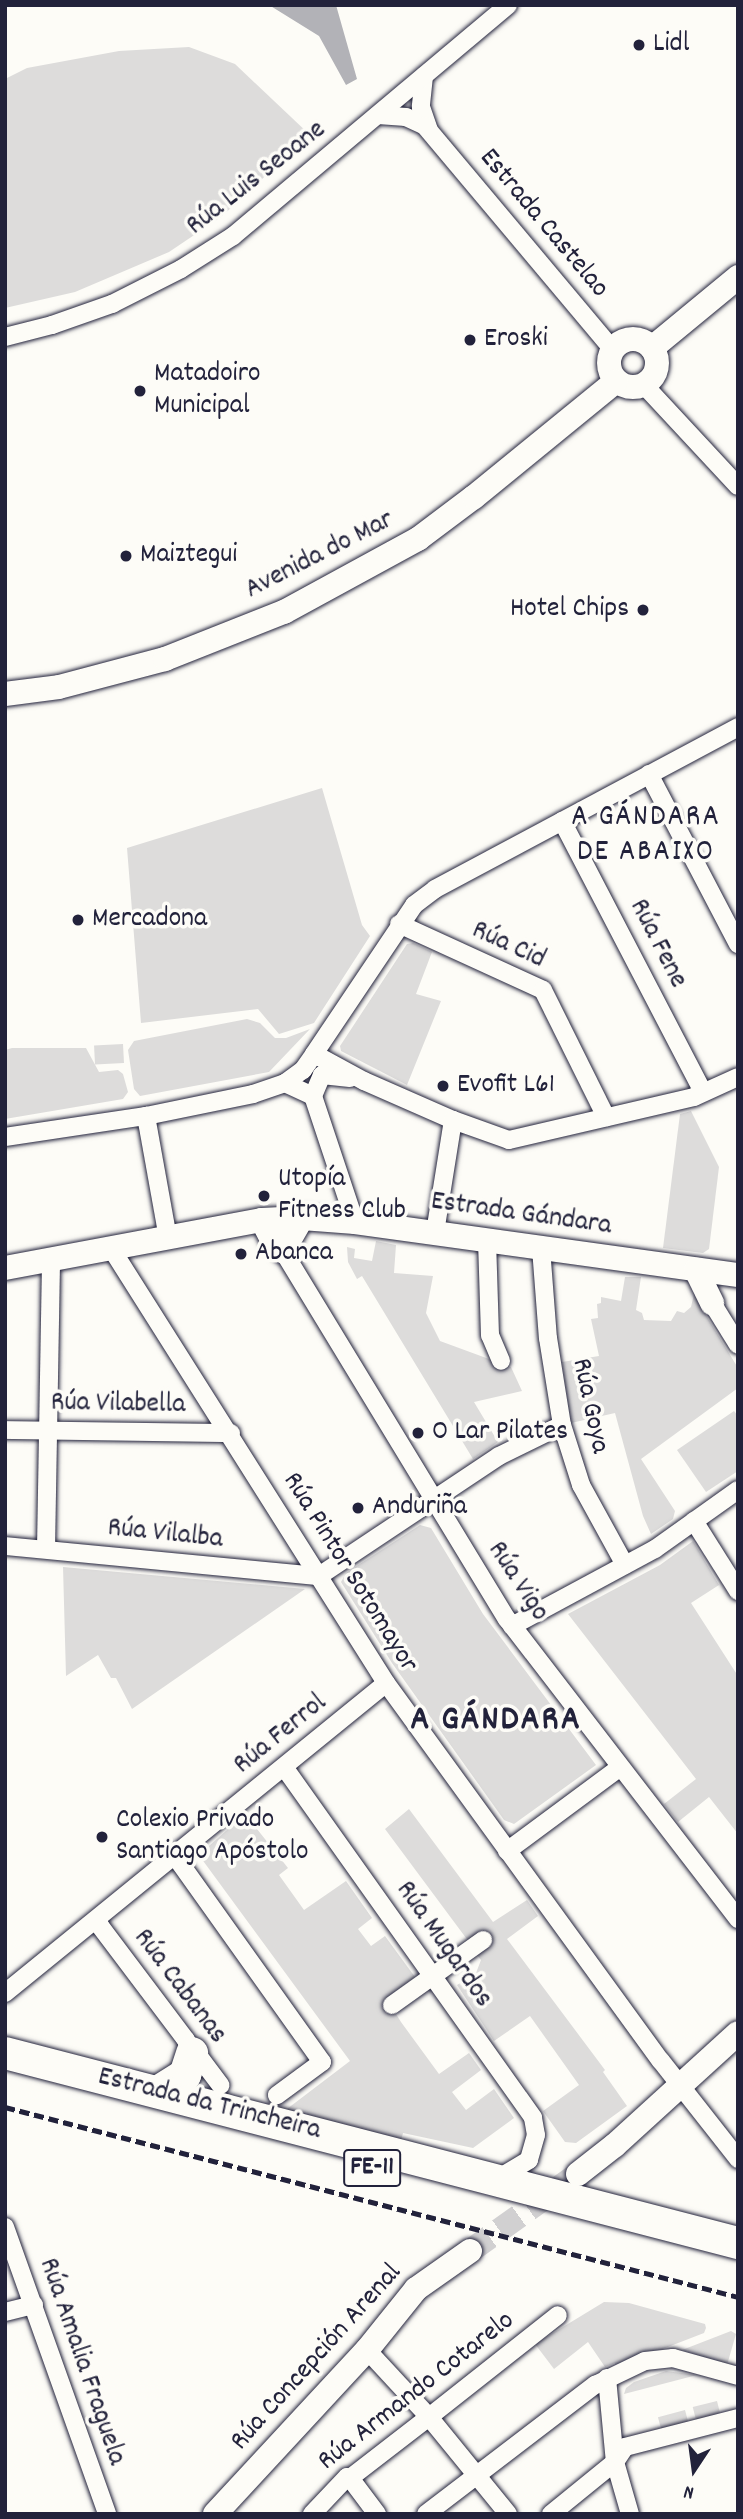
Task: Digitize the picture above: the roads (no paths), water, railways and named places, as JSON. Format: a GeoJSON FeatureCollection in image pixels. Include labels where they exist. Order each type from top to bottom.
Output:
{"type":"FeatureCollection","features":[{"type":"Feature","properties":{"kind":"highway","name":"Estrada da Trincheira"},"geometry":{"type":"LineString","coordinates":[[5,2053],[738,2242]]}},
{"type":"Feature","properties":{"kind":"highway"},"geometry":{"type":"LineString","coordinates":[[159,2091],[185,2075],[192,2053]]}},
{"type":"Feature","properties":{"kind":"highway","name":"Estrada da Trincheira"},"geometry":{"type":"LineString","coordinates":[[5,2075],[738,2262]]}},
{"type":"Feature","properties":{"kind":"street","name":"Rúa Luis Seoane"},"geometry":{"type":"LineString","coordinates":[[5,337],[52,326],[112,304],[181,269],[233,236],[508,5]]}},
{"type":"Feature","properties":{"kind":"street","name":"Estrada Castelao"},"geometry":{"type":"LineString","coordinates":[[424,76],[421,107],[431,132],[613,350]]}},
{"type":"Feature","properties":{"kind":"street","name":"Estrada Castelao"},"geometry":{"type":"LineString","coordinates":[[378,115],[406,117],[431,132]]}},
{"type":"Feature","properties":{"kind":"street"},"geometry":{"type":"LineString","coordinates":[[652,348],[738,277]]}},
{"type":"Feature","properties":{"kind":"street"},"geometry":{"type":"LineString","coordinates":[[632,339],[652,348],[657,369],[644,385],[631,387],[616,381],[609,366],[613,350],[632,339]]}},
{"type":"Feature","properties":{"kind":"street","name":"Avenida do Mar"},"geometry":{"type":"LineString","coordinates":[[5,694],[60,687],[165,659],[284,612],[418,538],[474,497],[616,381]]}},
{"type":"Feature","properties":{"kind":"street"},"geometry":{"type":"LineString","coordinates":[[644,385],[738,486]]}},
{"type":"Feature","properties":{"kind":"street"},"geometry":{"type":"LineString","coordinates":[[5,1137],[146,1116],[253,1094],[285,1083],[303,1070],[414,905],[435,889],[738,727]]}},
{"type":"Feature","properties":{"kind":"street"},"geometry":{"type":"LineString","coordinates":[[649,774],[738,944]]}},
{"type":"Feature","properties":{"kind":"street","name":"Rúa Fene"},"geometry":{"type":"LineString","coordinates":[[562,821],[699,1094]]}},
{"type":"Feature","properties":{"kind":"street","name":"Rúa Cid"},"geometry":{"type":"LineString","coordinates":[[399,924],[544,990],[606,1117]]}},
{"type":"Feature","properties":{"kind":"street"},"geometry":{"type":"LineString","coordinates":[[314,1054],[364,1081],[453,1120],[509,1140],[699,1094],[738,1077]]}},
{"type":"Feature","properties":{"kind":"street"},"geometry":{"type":"LineString","coordinates":[[355,1222],[313,1096],[322,1075],[336,1074],[364,1081]]}},
{"type":"Feature","properties":{"kind":"street"},"geometry":{"type":"LineString","coordinates":[[285,1083],[313,1096]]}},
{"type":"Feature","properties":{"kind":"street"},"geometry":{"type":"LineString","coordinates":[[146,1116],[168,1238]]}},
{"type":"Feature","properties":{"kind":"street"},"geometry":{"type":"LineString","coordinates":[[435,1233],[453,1120]]}},
{"type":"Feature","properties":{"kind":"street"},"geometry":{"type":"LineString","coordinates":[[262,1220],[272,1240],[283,1251],[302,1218]]}},
{"type":"Feature","properties":{"kind":"street","name":"Estrada Gándara"},"geometry":{"type":"LineString","coordinates":[[5,1268],[262,1220],[302,1218],[355,1222],[736,1275]]}},
{"type":"Feature","properties":{"kind":"street"},"geometry":{"type":"LineString","coordinates":[[487,1240],[490,1335],[501,1361]]}},
{"type":"Feature","properties":{"kind":"street","name":"Rúa Pintor Sotomayor"},"geometry":{"type":"LineString","coordinates":[[111,1248],[231,1433],[386,1683],[680,2085],[738,2159]]}},
{"type":"Feature","properties":{"kind":"street","name":"Rúa Goya"},"geometry":{"type":"LineString","coordinates":[[541,1248],[548,1338],[562,1425],[581,1485],[625,1565]]}},
{"type":"Feature","properties":{"kind":"street","name":"Rúa Vigo"},"geometry":{"type":"LineString","coordinates":[[283,1251],[512,1626],[738,1919]]}},
{"type":"Feature","properties":{"kind":"street"},"geometry":{"type":"LineString","coordinates":[[46,1549],[51,1260]]}},
{"type":"Feature","properties":{"kind":"street"},"geometry":{"type":"LineString","coordinates":[[696,1269],[712,1303],[738,1345]]}},
{"type":"Feature","properties":{"kind":"street"},"geometry":{"type":"LineString","coordinates":[[712,1303],[720,1288],[736,1275]]}},
{"type":"Feature","properties":{"kind":"street"},"geometry":{"type":"LineString","coordinates":[[319,1576],[499,1456],[562,1425]]}},
{"type":"Feature","properties":{"kind":"street","name":"Rúa Vilabella"},"geometry":{"type":"LineString","coordinates":[[5,1430],[231,1433]]}},
{"type":"Feature","properties":{"kind":"street"},"geometry":{"type":"LineString","coordinates":[[512,1626],[655,1549],[738,1490]]}},
{"type":"Feature","properties":{"kind":"street"},"geometry":{"type":"LineString","coordinates":[[694,1521],[738,1591]]}},
{"type":"Feature","properties":{"kind":"street","name":"Rúa Vilalba"},"geometry":{"type":"LineString","coordinates":[[5,1546],[319,1576]]}},
{"type":"Feature","properties":{"kind":"street","name":"Rúa Ferrol"},"geometry":{"type":"LineString","coordinates":[[10,1990],[386,1683]]}},
{"type":"Feature","properties":{"kind":"street","name":"Rúa Mugardos"},"geometry":{"type":"LineString","coordinates":[[284,1767],[533,2118],[537,2135],[529,2160],[497,2179]]}},
{"type":"Feature","properties":{"kind":"street"},"geometry":{"type":"LineString","coordinates":[[507,1851],[619,1768]]}},
{"type":"Feature","properties":{"kind":"street"},"geometry":{"type":"LineString","coordinates":[[175,1856],[321,2062],[277,2095]]}},
{"type":"Feature","properties":{"kind":"street","name":"Rúa Cabanas"},"geometry":{"type":"LineString","coordinates":[[98,1919],[100,1926],[186,2040],[192,2053],[200,2058],[220,2085]]}},
{"type":"Feature","properties":{"kind":"street"},"geometry":{"type":"LineString","coordinates":[[392,2005],[483,1940]]}},
{"type":"Feature","properties":{"kind":"street"},"geometry":{"type":"LineString","coordinates":[[578,2174],[738,2033]]}},
{"type":"Feature","properties":{"kind":"street"},"geometry":{"type":"LineString","coordinates":[[5,2036],[45,2063]]}},
{"type":"Feature","properties":{"kind":"street","name":"Rúa Amalia Fraguela"},"geometry":{"type":"LineString","coordinates":[[5,2227],[107,2514]]}},
{"type":"Feature","properties":{"kind":"street","name":"Rúa Concepción Arenal"},"geometry":{"type":"LineString","coordinates":[[215,2514],[367,2350],[416,2289],[470,2250]]}},
{"type":"Feature","properties":{"kind":"street"},"geometry":{"type":"LineString","coordinates":[[5,2312],[34,2305]]}},
{"type":"Feature","properties":{"kind":"street","name":"Rúa Armando Cotarelo"},"geometry":{"type":"LineString","coordinates":[[312,2514],[347,2477],[350,2478],[558,2315]]}},
{"type":"Feature","properties":{"kind":"street"},"geometry":{"type":"LineString","coordinates":[[367,2350],[429,2417],[508,2514]]}},
{"type":"Feature","properties":{"kind":"street"},"geometry":{"type":"LineString","coordinates":[[426,2514],[594,2385],[645,2361],[660,2358],[687,2361],[738,2376]]}},
{"type":"Feature","properties":{"kind":"street"},"geometry":{"type":"LineString","coordinates":[[607,2378],[615,2462],[630,2514]]}},
{"type":"Feature","properties":{"kind":"street"},"geometry":{"type":"LineString","coordinates":[[551,2514],[615,2462],[625,2447],[738,2418]]}},
{"type":"Feature","properties":{"kind":"street"},"geometry":{"type":"LineString","coordinates":[[350,2478],[377,2514]]}},
{"type":"Feature","properties":{"kind":"tunnel"},"geometry":{"type":"LineString","coordinates":[[470,2251],[578,2174]]}},
{"type":"Feature","properties":{"kind":"railway"},"geometry":{"type":"LineString","coordinates":[[5,2107],[738,2297]]}},
{"type":"Feature","properties":{"kind":"place","name":"Lidl"},"geometry":{"type":"Point","coordinates":[639,45]}},
{"type":"Feature","properties":{"kind":"place","name":"Eroski"},"geometry":{"type":"Point","coordinates":[470,340]}},
{"type":"Feature","properties":{"kind":"place","name":"Matadoiro Municipal"},"geometry":{"type":"Point","coordinates":[140,391]}},
{"type":"Feature","properties":{"kind":"place","name":"Maiztegui"},"geometry":{"type":"Point","coordinates":[126,556]}},
{"type":"Feature","properties":{"kind":"place","name":"Hotel Chips"},"geometry":{"type":"Point","coordinates":[643,610]}},
{"type":"Feature","properties":{"kind":"place","name":"Mercadona"},"geometry":{"type":"Point","coordinates":[78,920]}},
{"type":"Feature","properties":{"kind":"place","name":"Evofit L61"},"geometry":{"type":"Point","coordinates":[443,1086]}},
{"type":"Feature","properties":{"kind":"place","name":"Utopía Fitness Club"},"geometry":{"type":"Point","coordinates":[264,1196]}},
{"type":"Feature","properties":{"kind":"place","name":"Abanca"},"geometry":{"type":"Point","coordinates":[241,1254]}},
{"type":"Feature","properties":{"kind":"place","name":"O Lar Pilates"},"geometry":{"type":"Point","coordinates":[418,1433]}},
{"type":"Feature","properties":{"kind":"place","name":"Anduriña"},"geometry":{"type":"Point","coordinates":[358,1508]}},
{"type":"Feature","properties":{"kind":"place","name":"Colexio Privado Santiago Apóstolo"},"geometry":{"type":"Point","coordinates":[102,1837]}},
{"type":"Feature","properties":{"kind":"district","name":"A GÁNDARA DE ABAIXO"},"geometry":{"type":"Point","coordinates":[646,836]}},
{"type":"Feature","properties":{"kind":"district","name":"A GÁNDARA"},"geometry":{"type":"Point","coordinates":[496,1721]}}]}
